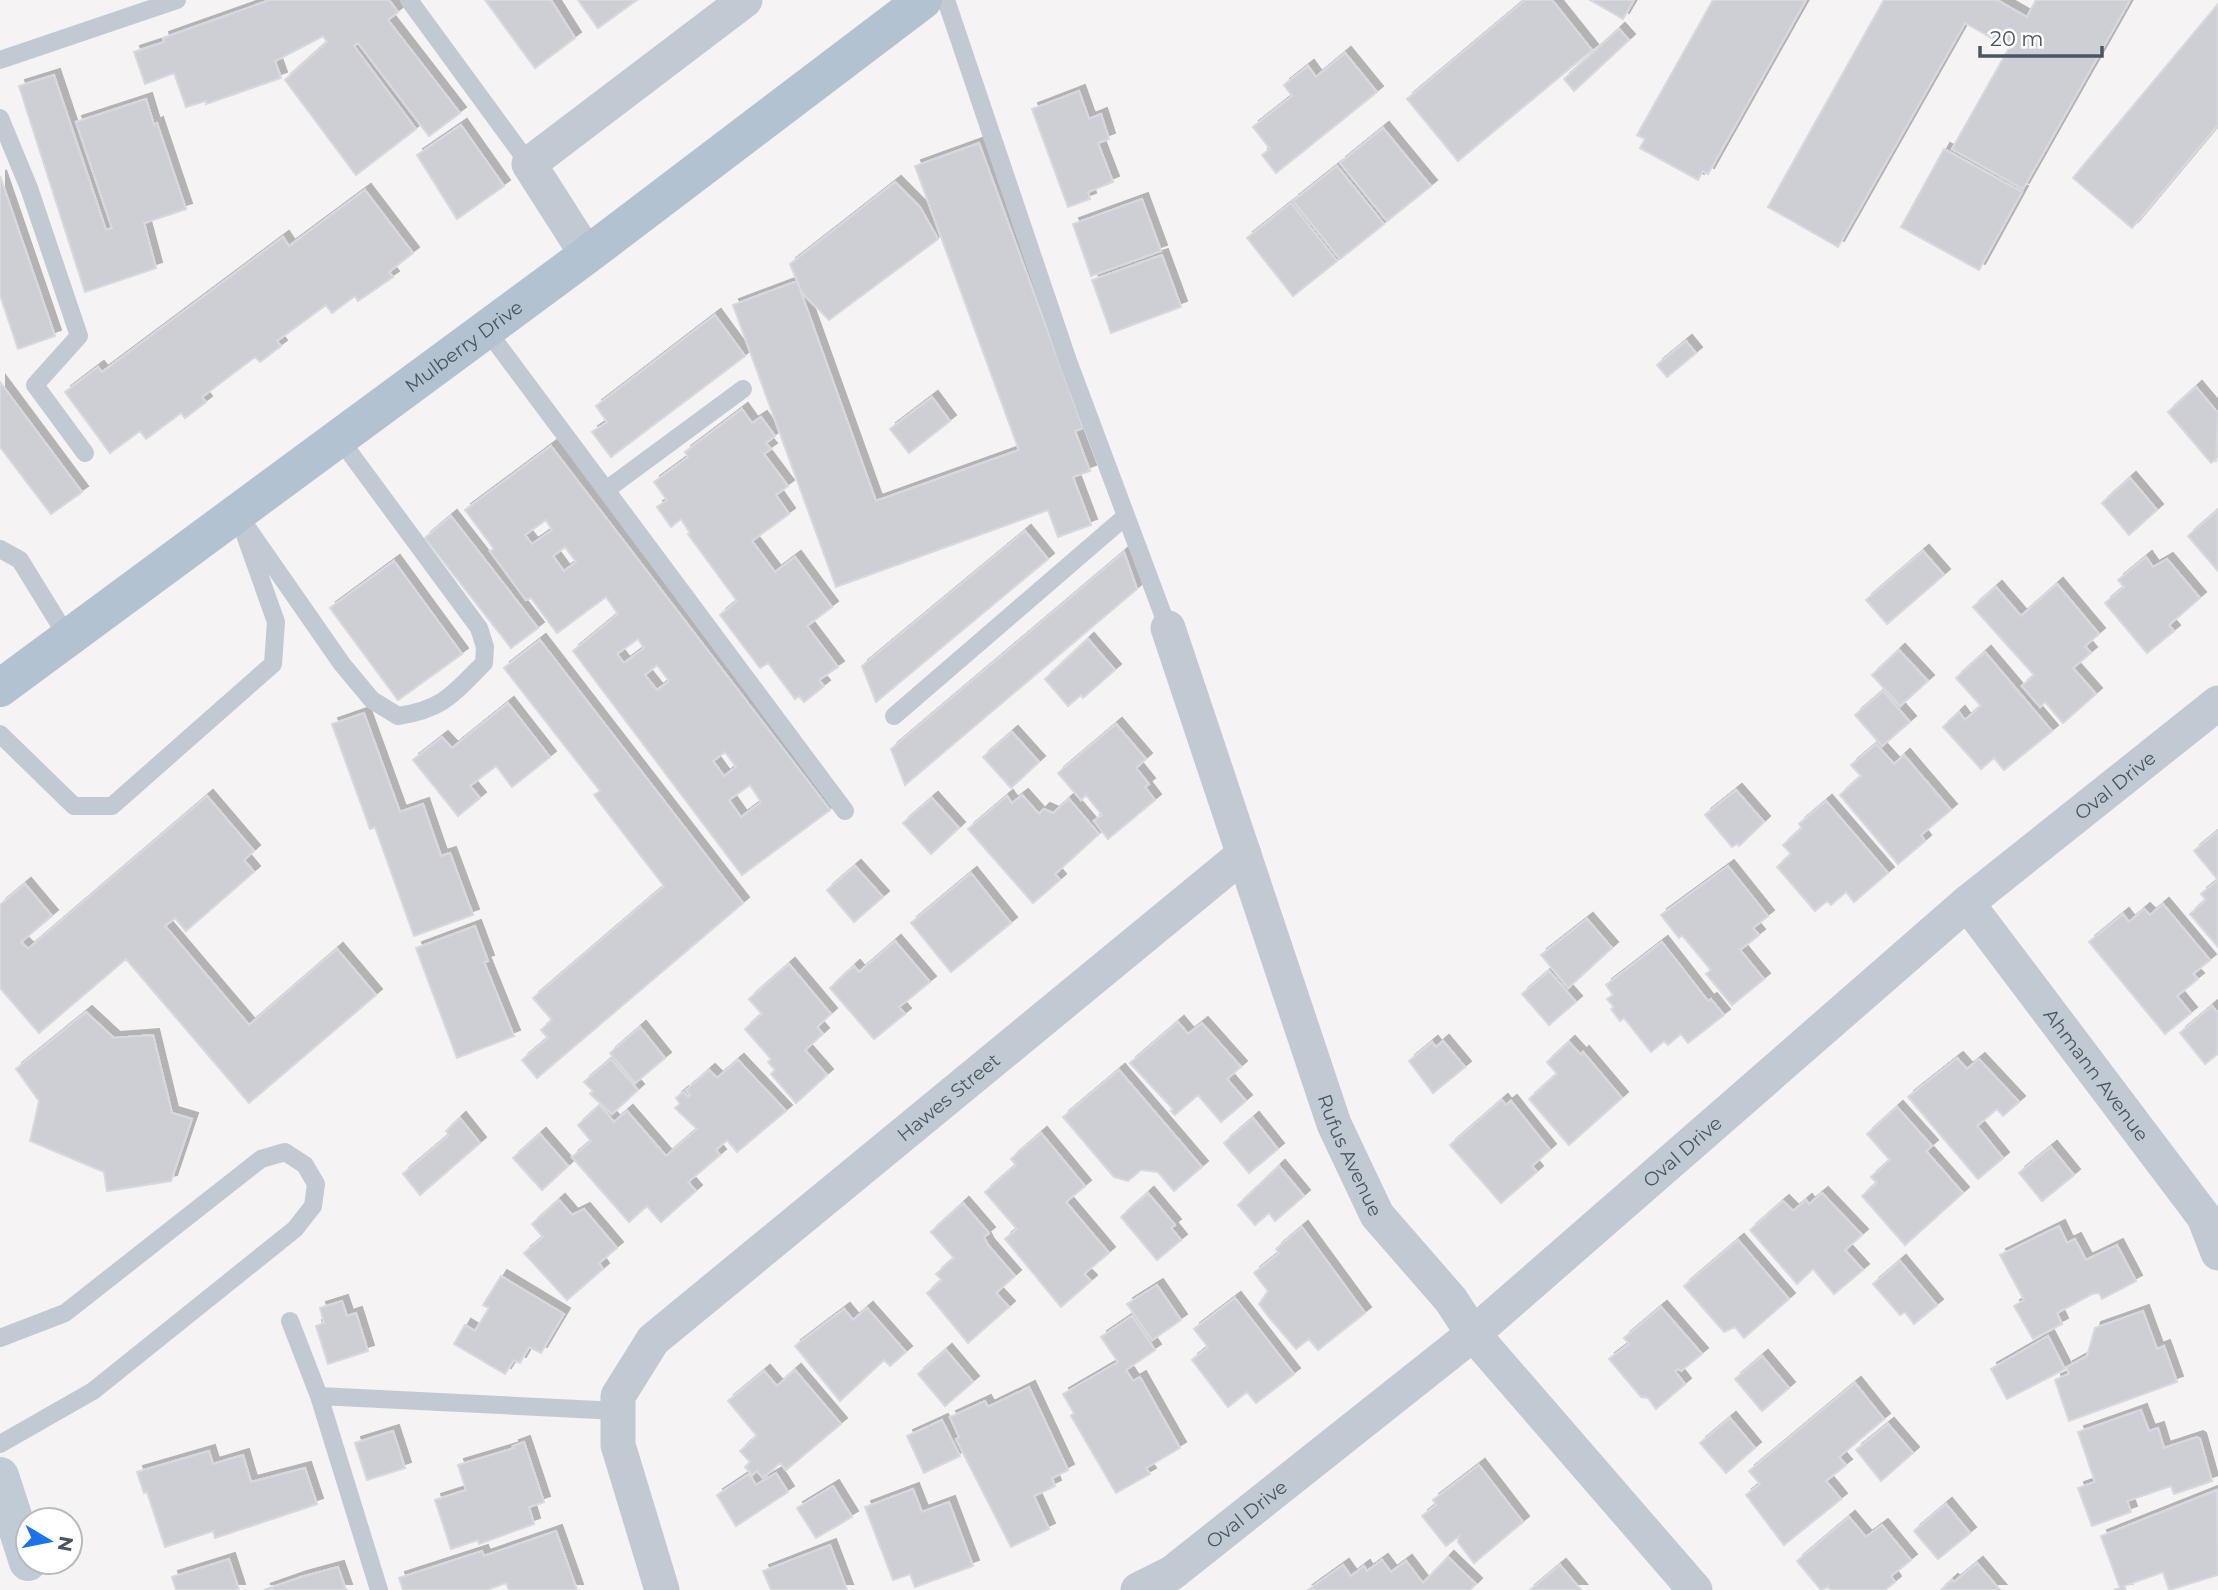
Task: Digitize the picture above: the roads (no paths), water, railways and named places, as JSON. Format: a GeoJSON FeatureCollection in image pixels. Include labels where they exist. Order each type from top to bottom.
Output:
{"type":"FeatureCollection","features":[{"type":"Feature","properties":{"kind":"main road","name":"Mulberry Drive"},"geometry":{"type":"LineString","coordinates":[[0,688],[587,255],[923,0]]}},
{"type":"Feature","properties":{"kind":"main road"},"geometry":{"type":"LineString","coordinates":[[0,1476],[14,1519]]}},
{"type":"Feature","properties":{"kind":"street"},"geometry":{"type":"LineString","coordinates":[[587,255],[530,164],[740,1]]}},
{"type":"Feature","properties":{"kind":"street","name":"Rufus Avenue"},"geometry":{"type":"LineString","coordinates":[[1168,628],[1334,1125],[1377,1215],[1451,1300],[1473,1334],[1695,1590]]}},
{"type":"Feature","properties":{"kind":"street","name":"Oval Drive"},"geometry":{"type":"LineString","coordinates":[[1138,1590],[1176,1582],[1473,1334],[1967,903],[2218,703]]}},
{"type":"Feature","properties":{"kind":"street","name":"Hawes Street"},"geometry":{"type":"LineString","coordinates":[[662,1590],[618,1445],[618,1396],[653,1340],[1244,854]]}},
{"type":"Feature","properties":{"kind":"street","name":"Ahmann Avenue"},"geometry":{"type":"LineString","coordinates":[[1967,903],[2204,1217],[2218,1252]]}},
{"type":"Feature","properties":{"kind":"lane"},"geometry":{"type":"LineString","coordinates":[[0,60],[177,0]]}},
{"type":"Feature","properties":{"kind":"lane"},"geometry":{"type":"LineString","coordinates":[[409,0],[530,164]]}},
{"type":"Feature","properties":{"kind":"lane"},"geometry":{"type":"LineString","coordinates":[[946,0],[1068,361],[1168,628]]}},
{"type":"Feature","properties":{"kind":"lane"},"geometry":{"type":"LineString","coordinates":[[0,118],[29,188],[79,336],[35,385],[85,453]]}},
{"type":"Feature","properties":{"kind":"lane"},"geometry":{"type":"LineString","coordinates":[[486,329],[845,811]]}},
{"type":"Feature","properties":{"kind":"lane"},"geometry":{"type":"LineString","coordinates":[[606,490],[743,390]]}},
{"type":"Feature","properties":{"kind":"lane"},"geometry":{"type":"LineString","coordinates":[[237,513],[342,664],[372,700],[397,716],[428,711],[455,692],[484,663],[485,647],[479,628],[339,438]]}},
{"type":"Feature","properties":{"kind":"lane"},"geometry":{"type":"LineString","coordinates":[[0,734],[74,806],[112,806],[273,664],[276,622],[237,513]]}},
{"type":"Feature","properties":{"kind":"lane"},"geometry":{"type":"LineString","coordinates":[[894,716],[1126,516]]}},
{"type":"Feature","properties":{"kind":"lane"},"geometry":{"type":"LineString","coordinates":[[0,549],[20,560],[68,638]]}},
{"type":"Feature","properties":{"kind":"lane"},"geometry":{"type":"LineString","coordinates":[[0,1338],[65,1313],[261,1159],[285,1152],[304,1165],[316,1184],[313,1206],[295,1228],[93,1391],[0,1444]]}},
{"type":"Feature","properties":{"kind":"lane"},"geometry":{"type":"LineString","coordinates":[[290,1321],[319,1395],[379,1590]]}},
{"type":"Feature","properties":{"kind":"lane"},"geometry":{"type":"LineString","coordinates":[[319,1395],[618,1411]]}}]}
